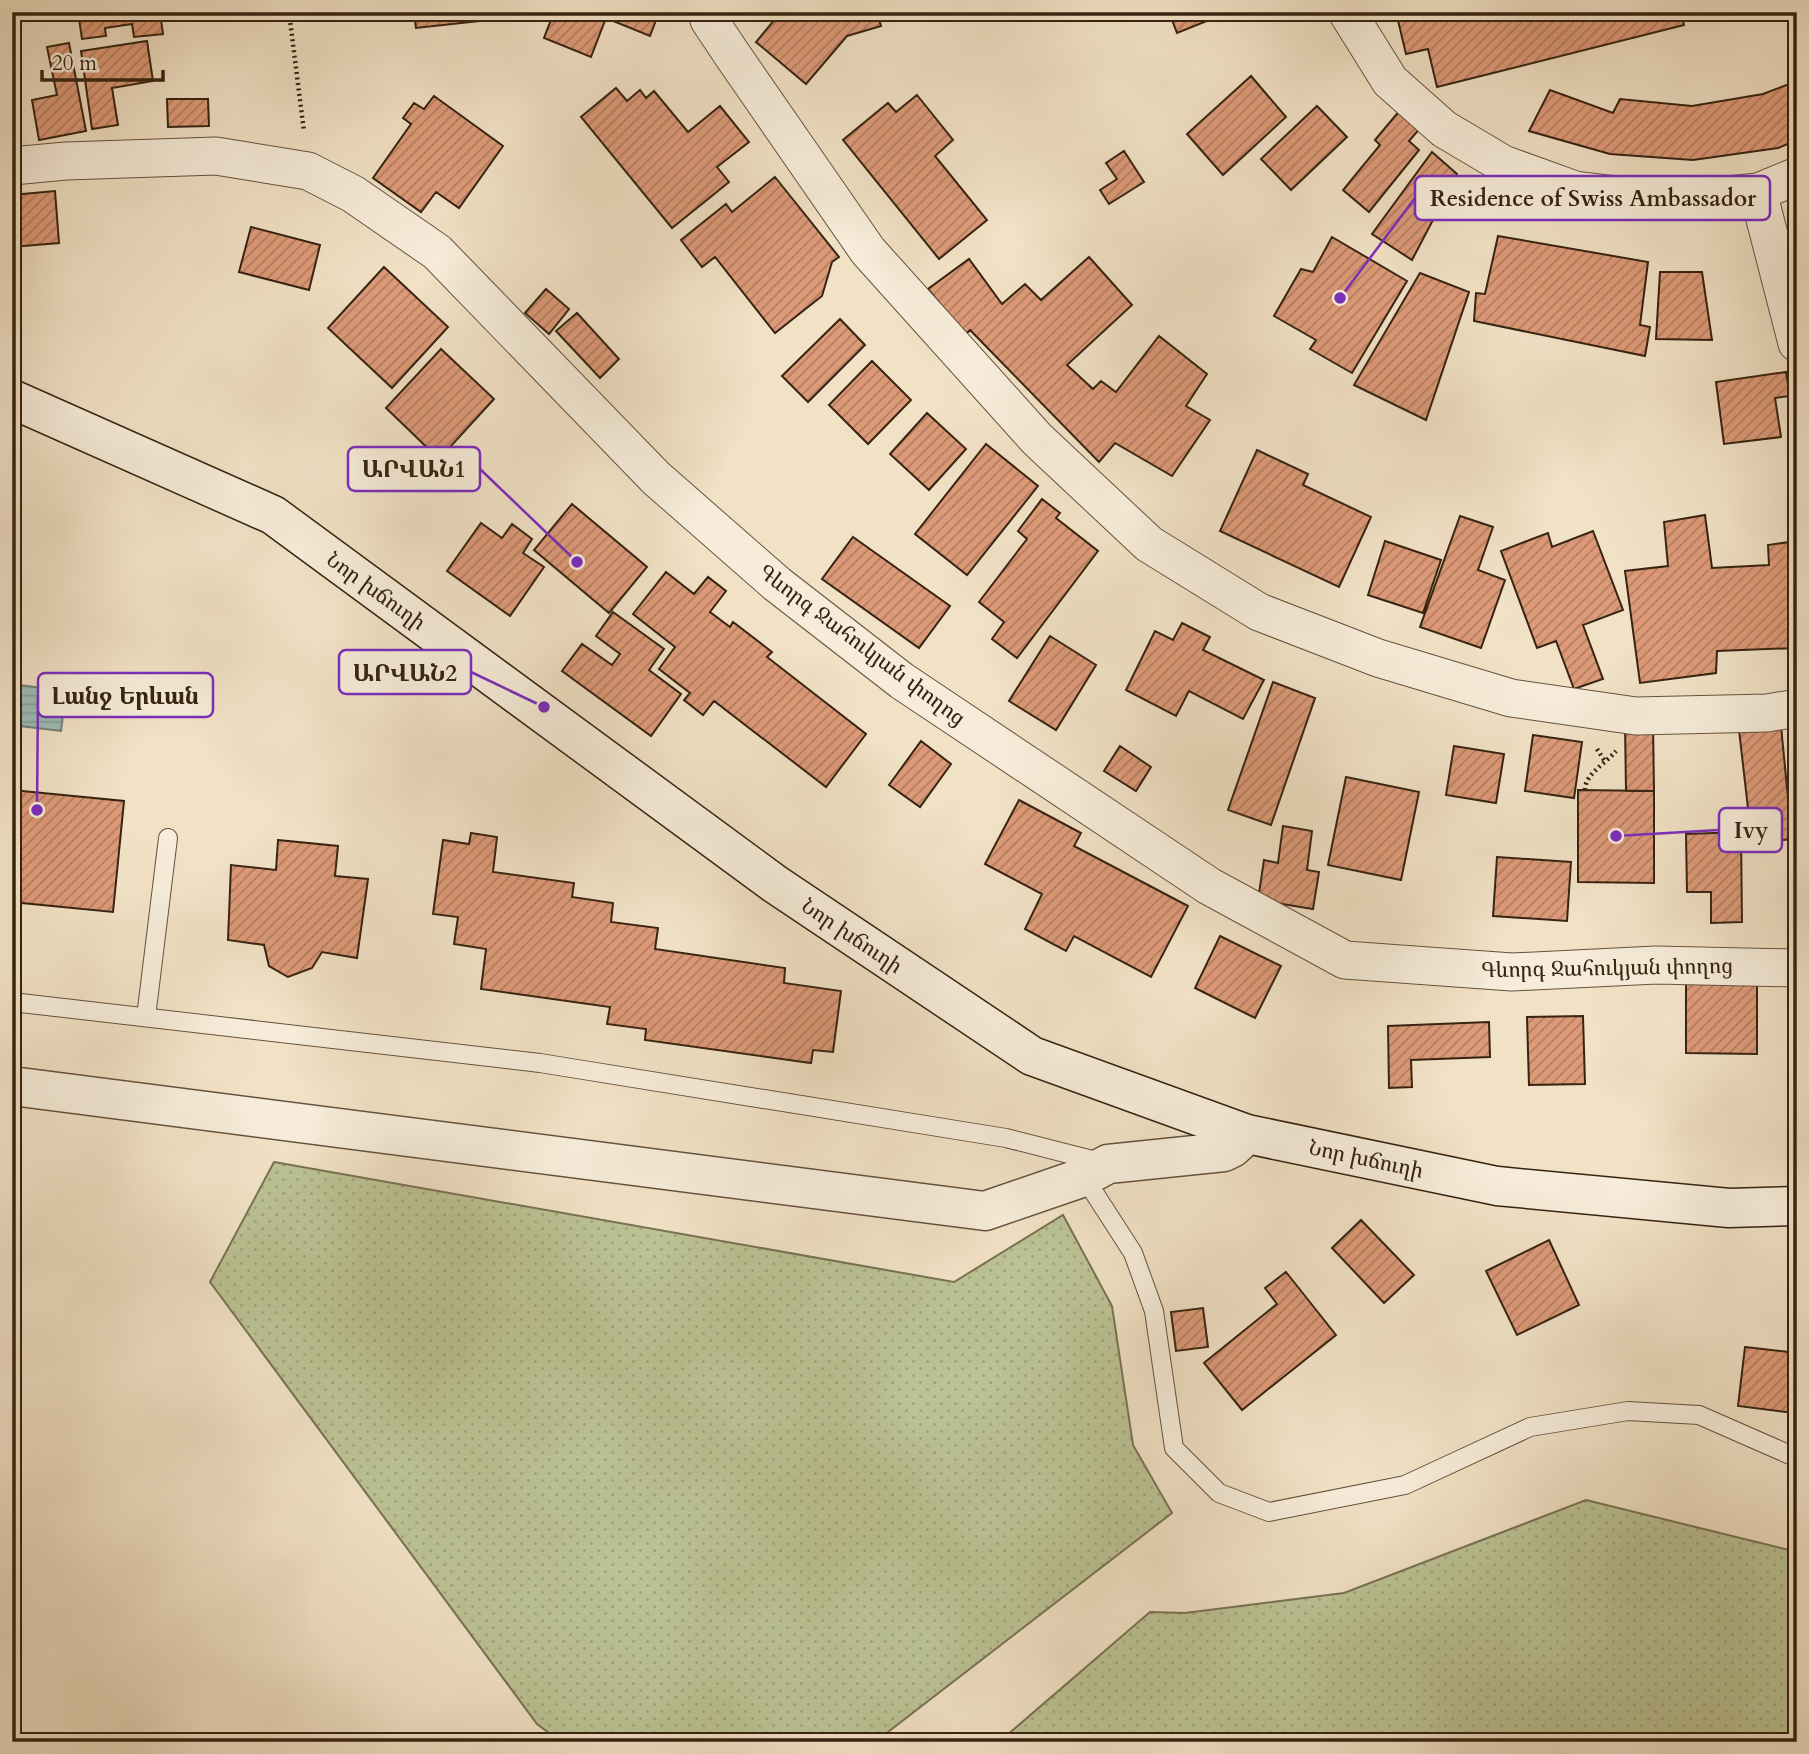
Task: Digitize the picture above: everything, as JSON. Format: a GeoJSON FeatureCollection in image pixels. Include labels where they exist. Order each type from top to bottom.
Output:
{"type":"FeatureCollection","features":[{"type":"Feature","properties":{"kind":"main road","name":"Նոր խճուղի"},"geometry":{"type":"LineString","coordinates":[[12,400],[273,515],[775,884],[1032,1056],[1247,1134],[1497,1186],[1729,1208],[1797,1206]]}},
{"type":"Feature","properties":{"kind":"main road"},"geometry":{"type":"LineString","coordinates":[[12,1086],[985,1210],[1096,1170],[1224,1152],[1247,1134]]}},
{"type":"Feature","properties":{"kind":"street"},"geometry":{"type":"LineString","coordinates":[[707,12],[709,20],[733,56],[868,251],[1037,439],[1149,544],[1259,612],[1378,658],[1511,698],[1636,716],[1766,713],[1797,708]]}},
{"type":"Feature","properties":{"kind":"street"},"geometry":{"type":"LineString","coordinates":[[1347,12],[1390,81],[1444,129],[1503,164],[1575,190],[1667,201],[1758,192],[1797,176]]}},
{"type":"Feature","properties":{"kind":"street","name":"Գևորգ Ջահուկյան փողոց"},"geometry":{"type":"LineString","coordinates":[[12,166],[66,161],[216,156],[308,171],[353,194],[438,252],[656,478],[777,584],[902,681],[1209,886],[1345,960],[1512,972],[1656,965],[1797,968]]}},
{"type":"Feature","properties":{"kind":"street"},"geometry":{"type":"LineString","coordinates":[[1758,192],[1797,343]]}},
{"type":"Feature","properties":{"kind":"lane"},"geometry":{"type":"LineString","coordinates":[[146,1017],[168,838]]}},
{"type":"Feature","properties":{"kind":"lane"},"geometry":{"type":"LineString","coordinates":[[12,1003],[554,1065],[1006,1138],[1096,1170],[1133,1253],[1154,1311],[1174,1448],[1219,1493],[1269,1512],[1405,1485],[1530,1427],[1628,1411],[1699,1415],[1797,1458]]}},
{"type":"Feature","properties":{"kind":"path"},"geometry":{"type":"LineString","coordinates":[[289,12],[308,171]]}},
{"type":"Feature","properties":{"kind":"path"},"geometry":{"type":"LineString","coordinates":[[1597,749],[1605,763]]}},
{"type":"Feature","properties":{"kind":"path"},"geometry":{"type":"LineString","coordinates":[[1586,790],[1585,783],[1594,771]]}},
{"type":"Feature","properties":{"kind":"green space"},"geometry":{"type":"Polygon","coordinates":[[[274,1162],[954,1282],[1063,1215],[1112,1306],[1133,1445],[1172,1513],[875,1742],[561,1742],[537,1724],[210,1282],[274,1162]]]}},
{"type":"Feature","properties":{"kind":"green space"},"geometry":{"type":"Polygon","coordinates":[[[1586,1500],[1797,1552],[1797,1742],[999,1742],[1150,1612],[1185,1613],[1344,1593],[1586,1500]]]}},
{"type":"Feature","properties":{"kind":"water"},"geometry":{"type":"Polygon","coordinates":[[[12,684],[66,691],[61,731],[12,725],[12,684]]]}},
{"type":"Feature","properties":{"kind":"building"},"geometry":{"type":"Polygon","coordinates":[[[78,12],[160,12],[163,34],[134,37],[132,24],[105,28],[106,36],[82,39],[78,12]]]}},
{"type":"Feature","properties":{"kind":"building"},"geometry":{"type":"Polygon","coordinates":[[[414,12],[536,12],[536,15],[416,28],[414,12]]]}},
{"type":"Feature","properties":{"kind":"building"},"geometry":{"type":"Polygon","coordinates":[[[554,12],[659,12],[650,36],[606,18],[591,57],[544,38],[554,12]]]}},
{"type":"Feature","properties":{"kind":"building"},"geometry":{"type":"Polygon","coordinates":[[[781,12],[877,12],[881,26],[847,36],[806,84],[756,42],[781,12]]]}},
{"type":"Feature","properties":{"kind":"building"},"geometry":{"type":"Polygon","coordinates":[[[1169,12],[1226,12],[1227,13],[1177,33],[1169,12]]]}},
{"type":"Feature","properties":{"kind":"building"},"geometry":{"type":"Polygon","coordinates":[[[1396,12],[1681,12],[1684,25],[1437,87],[1428,49],[1406,54],[1396,12]]]}},
{"type":"Feature","properties":{"kind":"building"},"geometry":{"type":"Polygon","coordinates":[[[147,41],[153,81],[112,88],[118,125],[92,129],[81,51],[147,41]]]}},
{"type":"Feature","properties":{"kind":"building"},"geometry":{"type":"Polygon","coordinates":[[[69,43],[86,131],[39,140],[32,100],[57,95],[47,47],[69,43]]]}},
{"type":"Feature","properties":{"kind":"building"},"geometry":{"type":"Polygon","coordinates":[[[1251,76],[1286,117],[1223,175],[1187,134],[1251,76]]]}},
{"type":"Feature","properties":{"kind":"building"},"geometry":{"type":"Polygon","coordinates":[[[1797,81],[1797,140],[1778,148],[1693,160],[1610,154],[1529,131],[1550,90],[1613,113],[1620,99],[1692,106],[1763,94],[1797,81]]]}},
{"type":"Feature","properties":{"kind":"building"},"geometry":{"type":"Polygon","coordinates":[[[616,88],[627,101],[640,90],[646,98],[654,91],[688,132],[720,106],[749,142],[717,167],[729,182],[672,228],[581,117],[616,88]]]}},
{"type":"Feature","properties":{"kind":"building"},"geometry":{"type":"Polygon","coordinates":[[[917,95],[953,140],[935,156],[987,220],[939,259],[843,140],[888,103],[896,112],[917,95]]]}},
{"type":"Feature","properties":{"kind":"building"},"geometry":{"type":"Polygon","coordinates":[[[434,96],[503,146],[459,208],[436,192],[421,212],[373,178],[411,124],[403,118],[414,103],[424,109],[434,96]]]}},
{"type":"Feature","properties":{"kind":"building"},"geometry":{"type":"Polygon","coordinates":[[[167,99],[208,99],[209,126],[168,127],[167,99]]]}},
{"type":"Feature","properties":{"kind":"building"},"geometry":{"type":"Polygon","coordinates":[[[1317,106],[1347,137],[1291,190],[1261,159],[1317,106]]]}},
{"type":"Feature","properties":{"kind":"building"},"geometry":{"type":"Polygon","coordinates":[[[1401,109],[1422,126],[1409,141],[1419,150],[1369,212],[1343,190],[1380,145],[1375,140],[1401,109]]]}},
{"type":"Feature","properties":{"kind":"building"},"geometry":{"type":"Polygon","coordinates":[[[1124,151],[1144,182],[1109,204],[1100,190],[1117,179],[1106,163],[1124,151]]]}},
{"type":"Feature","properties":{"kind":"building"},"geometry":{"type":"Polygon","coordinates":[[[1432,152],[1457,174],[1412,260],[1372,234],[1432,152]]]}},
{"type":"Feature","properties":{"kind":"building"},"geometry":{"type":"Polygon","coordinates":[[[775,177],[839,257],[832,262],[822,296],[775,333],[715,257],[702,267],[681,240],[726,204],[732,212],[775,177]]]}},
{"type":"Feature","properties":{"kind":"building"},"geometry":{"type":"Polygon","coordinates":[[[55,191],[59,243],[12,247],[12,195],[55,191]]]}},
{"type":"Feature","properties":{"kind":"building"},"geometry":{"type":"Polygon","coordinates":[[[251,227],[320,245],[309,290],[239,272],[251,227]]]}},
{"type":"Feature","properties":{"kind":"building"},"geometry":{"type":"Polygon","coordinates":[[[1498,236],[1648,262],[1640,325],[1650,327],[1645,356],[1474,321],[1476,293],[1485,294],[1498,236]]]}},
{"type":"Feature","properties":{"kind":"building"},"geometry":{"type":"Polygon","coordinates":[[[1332,237],[1407,281],[1352,373],[1310,349],[1316,340],[1274,316],[1301,269],[1313,272],[1332,237]]]}},
{"type":"Feature","properties":{"kind":"building"},"geometry":{"type":"Polygon","coordinates":[[[1089,257],[1132,305],[1067,365],[1093,389],[1101,381],[1116,392],[1159,336],[1207,374],[1186,406],[1210,420],[1172,476],[1115,443],[1099,462],[970,330],[965,335],[928,289],[969,259],[1002,304],[1025,284],[1041,300],[1089,257]]]}},
{"type":"Feature","properties":{"kind":"building"},"geometry":{"type":"Polygon","coordinates":[[[384,267],[448,327],[392,388],[328,328],[384,267]]]}},
{"type":"Feature","properties":{"kind":"building"},"geometry":{"type":"Polygon","coordinates":[[[1660,272],[1702,272],[1712,340],[1656,339],[1660,272]]]}},
{"type":"Feature","properties":{"kind":"building"},"geometry":{"type":"Polygon","coordinates":[[[1420,273],[1469,292],[1426,420],[1354,385],[1420,273]]]}},
{"type":"Feature","properties":{"kind":"building"},"geometry":{"type":"Polygon","coordinates":[[[546,289],[569,309],[549,334],[525,313],[546,289]]]}},
{"type":"Feature","properties":{"kind":"building"},"geometry":{"type":"Polygon","coordinates":[[[577,313],[619,359],[600,378],[556,331],[577,313]]]}},
{"type":"Feature","properties":{"kind":"building"},"geometry":{"type":"Polygon","coordinates":[[[840,319],[865,345],[808,402],[782,376],[840,319]]]}},
{"type":"Feature","properties":{"kind":"building"},"geometry":{"type":"Polygon","coordinates":[[[441,349],[494,399],[439,459],[386,408],[441,349]]]}},
{"type":"Feature","properties":{"kind":"building"},"geometry":{"type":"Polygon","coordinates":[[[872,361],[911,400],[868,444],[829,405],[872,361]]]}},
{"type":"Feature","properties":{"kind":"building"},"geometry":{"type":"Polygon","coordinates":[[[1786,372],[1790,396],[1775,398],[1781,437],[1724,444],[1716,382],[1786,372]]]}},
{"type":"Feature","properties":{"kind":"building"},"geometry":{"type":"Polygon","coordinates":[[[927,413],[966,449],[929,490],[890,454],[927,413]]]}},
{"type":"Feature","properties":{"kind":"building"},"geometry":{"type":"Polygon","coordinates":[[[986,444],[1038,486],[967,575],[915,534],[986,444]]]}},
{"type":"Feature","properties":{"kind":"building"},"geometry":{"type":"Polygon","coordinates":[[[1257,450],[1308,474],[1303,485],[1371,517],[1339,587],[1220,531],[1257,450]]]}},
{"type":"Feature","properties":{"kind":"building"},"geometry":{"type":"Polygon","coordinates":[[[1042,499],[1060,513],[1056,518],[1098,551],[1017,658],[992,639],[1004,622],[979,602],[1027,539],[1018,531],[1042,499]]]}},
{"type":"Feature","properties":{"kind":"building"},"geometry":{"type":"Polygon","coordinates":[[[572,504],[647,567],[609,613],[534,550],[572,504]]]}},
{"type":"Feature","properties":{"kind":"building"},"geometry":{"type":"Polygon","coordinates":[[[1705,515],[1712,568],[1769,565],[1768,545],[1797,541],[1797,665],[1795,648],[1717,651],[1716,673],[1640,683],[1625,571],[1668,566],[1664,522],[1705,515]]]}},
{"type":"Feature","properties":{"kind":"building"},"geometry":{"type":"Polygon","coordinates":[[[1460,516],[1493,527],[1478,570],[1505,580],[1481,648],[1420,627],[1460,516]]]}},
{"type":"Feature","properties":{"kind":"building"},"geometry":{"type":"Polygon","coordinates":[[[481,523],[502,538],[512,524],[532,539],[523,553],[544,567],[510,616],[447,571],[481,523]]]}},
{"type":"Feature","properties":{"kind":"building"},"geometry":{"type":"Polygon","coordinates":[[[1593,531],[1623,610],[1583,625],[1603,679],[1574,689],[1556,641],[1537,648],[1501,551],[1548,533],[1552,547],[1593,531]]]}},
{"type":"Feature","properties":{"kind":"building"},"geometry":{"type":"Polygon","coordinates":[[[853,537],[950,606],[919,648],[822,579],[853,537]]]}},
{"type":"Feature","properties":{"kind":"building"},"geometry":{"type":"Polygon","coordinates":[[[1385,541],[1441,560],[1423,613],[1368,595],[1385,541]]]}},
{"type":"Feature","properties":{"kind":"building"},"geometry":{"type":"Polygon","coordinates":[[[666,572],[694,594],[708,577],[726,591],[710,612],[730,627],[733,622],[772,652],[767,657],[866,734],[826,787],[714,701],[703,715],[684,700],[690,693],[659,669],[675,647],[633,614],[666,572]]]}},
{"type":"Feature","properties":{"kind":"building"},"geometry":{"type":"Polygon","coordinates":[[[613,612],[664,649],[649,670],[681,694],[651,736],[562,671],[582,644],[612,665],[620,654],[596,636],[613,612]]]}},
{"type":"Feature","properties":{"kind":"building"},"geometry":{"type":"Polygon","coordinates":[[[1182,623],[1210,637],[1203,650],[1264,680],[1243,719],[1189,691],[1176,716],[1126,690],[1155,631],[1173,640],[1182,623]]]}},
{"type":"Feature","properties":{"kind":"building"},"geometry":{"type":"Polygon","coordinates":[[[1050,636],[1096,665],[1056,730],[1009,701],[1050,636]]]}},
{"type":"Feature","properties":{"kind":"building"},"geometry":{"type":"Polygon","coordinates":[[[1273,682],[1315,698],[1271,825],[1228,810],[1273,682]]]}},
{"type":"Feature","properties":{"kind":"building"},"geometry":{"type":"Polygon","coordinates":[[[1625,723],[1653,723],[1654,791],[1626,791],[1625,723]]]}},
{"type":"Feature","properties":{"kind":"building"},"geometry":{"type":"Polygon","coordinates":[[[1781,726],[1792,839],[1752,843],[1739,730],[1781,726]]]}},
{"type":"Feature","properties":{"kind":"building"},"geometry":{"type":"Polygon","coordinates":[[[1533,735],[1582,742],[1574,798],[1525,791],[1533,735]]]}},
{"type":"Feature","properties":{"kind":"building"},"geometry":{"type":"Polygon","coordinates":[[[921,741],[951,764],[920,807],[889,785],[921,741]]]}},
{"type":"Feature","properties":{"kind":"building"},"geometry":{"type":"Polygon","coordinates":[[[1120,746],[1151,767],[1136,791],[1104,771],[1120,746]]]}},
{"type":"Feature","properties":{"kind":"building"},"geometry":{"type":"Polygon","coordinates":[[[1454,746],[1504,754],[1496,803],[1446,795],[1454,746]]]}},
{"type":"Feature","properties":{"kind":"building"},"geometry":{"type":"Polygon","coordinates":[[[1797,755],[1797,797],[1790,756],[1797,755]]]}},
{"type":"Feature","properties":{"kind":"building"},"geometry":{"type":"Polygon","coordinates":[[[1346,777],[1419,792],[1401,880],[1328,865],[1346,777]]]}},
{"type":"Feature","properties":{"kind":"building"},"geometry":{"type":"Polygon","coordinates":[[[12,790],[124,801],[113,912],[12,902],[12,790]]]}},
{"type":"Feature","properties":{"kind":"building"},"geometry":{"type":"Polygon","coordinates":[[[1578,790],[1654,791],[1654,883],[1578,882],[1578,790]]]}},
{"type":"Feature","properties":{"kind":"building"},"geometry":{"type":"Polygon","coordinates":[[[1019,800],[1081,833],[1074,846],[1188,906],[1151,977],[1074,936],[1066,951],[1025,929],[1042,894],[985,864],[1019,800]]]}},
{"type":"Feature","properties":{"kind":"building"},"geometry":{"type":"Polygon","coordinates":[[[1283,826],[1312,831],[1307,870],[1319,872],[1313,909],[1258,900],[1264,860],[1278,863],[1283,826]]]}},
{"type":"Feature","properties":{"kind":"building"},"geometry":{"type":"Polygon","coordinates":[[[1741,832],[1742,922],[1711,923],[1711,892],[1687,892],[1686,834],[1741,832]]]}},
{"type":"Feature","properties":{"kind":"building"},"geometry":{"type":"Polygon","coordinates":[[[471,833],[497,837],[493,872],[574,883],[572,897],[613,903],[611,922],[658,928],[655,949],[785,968],[784,983],[841,991],[833,1052],[813,1050],[811,1063],[645,1040],[646,1029],[607,1024],[610,1007],[481,989],[486,949],[454,944],[458,917],[433,914],[443,840],[469,844],[471,833]]]}},
{"type":"Feature","properties":{"kind":"building"},"geometry":{"type":"Polygon","coordinates":[[[278,840],[338,846],[335,876],[368,879],[357,958],[322,952],[312,968],[288,977],[269,966],[264,945],[228,940],[231,865],[276,870],[278,840]]]}},
{"type":"Feature","properties":{"kind":"building"},"geometry":{"type":"Polygon","coordinates":[[[1497,857],[1571,862],[1567,921],[1493,916],[1497,857]]]}},
{"type":"Feature","properties":{"kind":"building"},"geometry":{"type":"Polygon","coordinates":[[[1220,936],[1281,966],[1255,1018],[1195,988],[1220,936]]]}},
{"type":"Feature","properties":{"kind":"building"},"geometry":{"type":"Polygon","coordinates":[[[1686,982],[1757,982],[1757,1054],[1686,1053],[1686,982]]]}},
{"type":"Feature","properties":{"kind":"building"},"geometry":{"type":"Polygon","coordinates":[[[1583,1016],[1585,1084],[1529,1085],[1527,1017],[1583,1016]]]}},
{"type":"Feature","properties":{"kind":"building"},"geometry":{"type":"Polygon","coordinates":[[[1489,1022],[1490,1057],[1411,1060],[1412,1087],[1389,1088],[1388,1026],[1489,1022]]]}},
{"type":"Feature","properties":{"kind":"building"},"geometry":{"type":"Polygon","coordinates":[[[1361,1220],[1414,1275],[1384,1303],[1332,1248],[1361,1220]]]}},
{"type":"Feature","properties":{"kind":"building"},"geometry":{"type":"Polygon","coordinates":[[[1549,1240],[1579,1305],[1517,1335],[1486,1271],[1549,1240]]]}},
{"type":"Feature","properties":{"kind":"building"},"geometry":{"type":"Polygon","coordinates":[[[1286,1272],[1336,1335],[1242,1410],[1204,1363],[1277,1304],[1265,1288],[1286,1272]]]}},
{"type":"Feature","properties":{"kind":"building"},"geometry":{"type":"Polygon","coordinates":[[[1203,1308],[1208,1347],[1176,1351],[1171,1312],[1203,1308]]]}},
{"type":"Feature","properties":{"kind":"building"},"geometry":{"type":"Polygon","coordinates":[[[1745,1347],[1797,1353],[1793,1413],[1738,1406],[1745,1347]]]}},
{"type":"Feature","properties":{"kind":"place","name":"Residence of Swiss Ambassador"},"geometry":{"type":"Point","coordinates":[1340,298]}},
{"type":"Feature","properties":{"kind":"place","name":"ԱՐՎԱՆ1"},"geometry":{"type":"Point","coordinates":[577,562]}},
{"type":"Feature","properties":{"kind":"place","name":"ԱՐՎԱՆ2"},"geometry":{"type":"Point","coordinates":[544,707]}},
{"type":"Feature","properties":{"kind":"place","name":"Լանջ Երևան"},"geometry":{"type":"Point","coordinates":[37,810]}},
{"type":"Feature","properties":{"kind":"place","name":"Ivy"},"geometry":{"type":"Point","coordinates":[1616,836]}}]}
